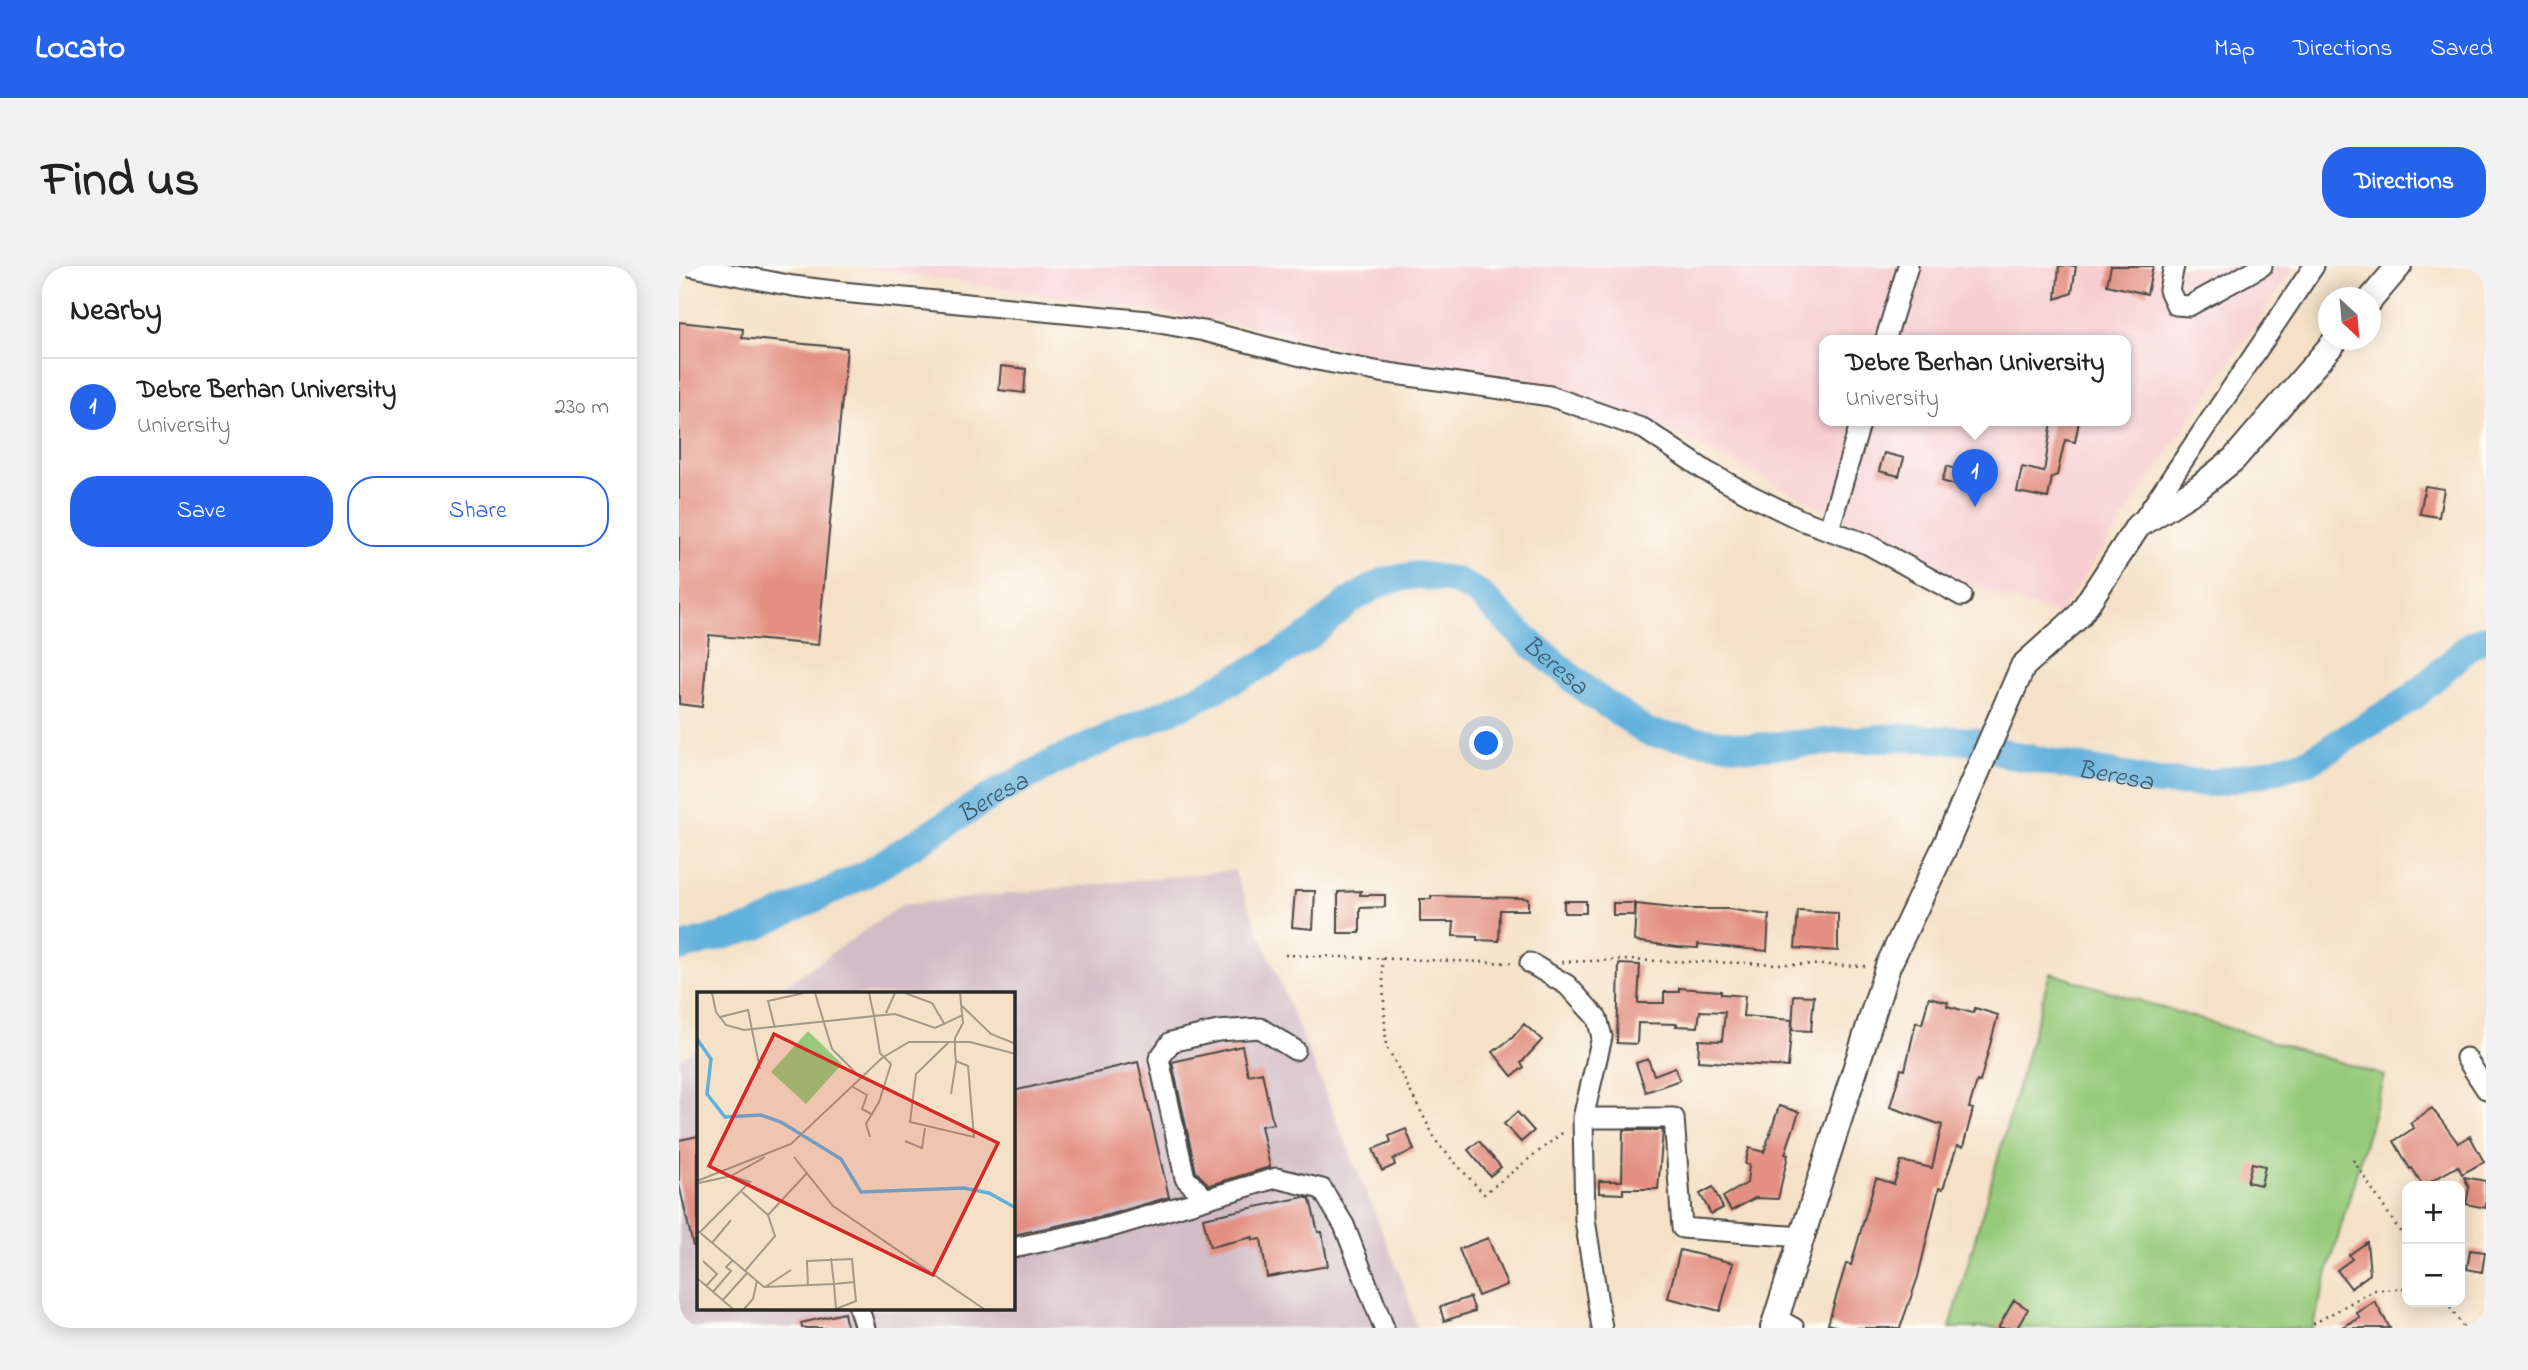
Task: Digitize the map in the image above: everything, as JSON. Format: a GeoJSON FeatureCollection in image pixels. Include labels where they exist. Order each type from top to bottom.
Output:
{"type":"FeatureCollection","features":[{"type":"Feature","properties":{"kind":"main road"},"geometry":{"type":"LineString","coordinates":[[2381,287],[2399,266]]}},
{"type":"Feature","properties":{"kind":"main road"},"geometry":{"type":"LineString","coordinates":[[1781,1325],[1802,1237],[1888,966],[2023,666],[2079,616],[2138,526],[2198,488],[2234,459],[2327,350]]}},
{"type":"Feature","properties":{"kind":"street"},"geometry":{"type":"LineString","coordinates":[[689,266],[793,286],[842,292],[1148,321],[1204,331],[1355,368],[1550,396],[1644,429],[1729,484],[1801,520],[1867,544],[1962,596]]}},
{"type":"Feature","properties":{"kind":"street"},"geometry":{"type":"LineString","coordinates":[[1887,335],[1908,266]]}},
{"type":"Feature","properties":{"kind":"street"},"geometry":{"type":"LineString","coordinates":[[2174,266],[2169,290],[2176,305],[2189,306],[2262,266]]}},
{"type":"Feature","properties":{"kind":"street"},"geometry":{"type":"LineString","coordinates":[[2138,526],[2314,266]]}},
{"type":"Feature","properties":{"kind":"street"},"geometry":{"type":"LineString","coordinates":[[1829,529],[1860,426]]}},
{"type":"Feature","properties":{"kind":"street"},"geometry":{"type":"LineString","coordinates":[[1530,963],[1567,985],[1597,1018],[1602,1037],[1583,1118],[1585,1220],[1602,1328]]}},
{"type":"Feature","properties":{"kind":"street"},"geometry":{"type":"LineString","coordinates":[[1205,1198],[1185,1178],[1160,1059],[1171,1042],[1229,1030],[1260,1028],[1294,1050]]}},
{"type":"Feature","properties":{"kind":"street"},"geometry":{"type":"LineString","coordinates":[[2466,1058],[2486,1089]]}},
{"type":"Feature","properties":{"kind":"street"},"geometry":{"type":"LineString","coordinates":[[1583,1118],[1674,1118],[1682,1227],[1802,1237]]}},
{"type":"Feature","properties":{"kind":"street"},"geometry":{"type":"LineString","coordinates":[[1015,1248],[1111,1227],[1276,1178],[1322,1189],[1344,1225],[1384,1328]]}},
{"type":"Feature","properties":{"kind":"street"},"geometry":{"type":"LineString","coordinates":[[859,1310],[865,1328]]}},
{"type":"Feature","properties":{"kind":"path"},"geometry":{"type":"LineString","coordinates":[[1285,956],[1530,963],[1621,960],[1888,966]]}},
{"type":"Feature","properties":{"kind":"path"},"geometry":{"type":"LineString","coordinates":[[1382,958],[1386,1045],[1437,1144],[1484,1194],[1583,1118]]}},
{"type":"Feature","properties":{"kind":"path"},"geometry":{"type":"LineString","coordinates":[[2354,1160],[2402,1234]]}},
{"type":"Feature","properties":{"kind":"path"},"geometry":{"type":"LineString","coordinates":[[2313,1324],[2374,1290],[2402,1290]]}},
{"type":"Feature","properties":{"kind":"path"},"geometry":{"type":"LineString","coordinates":[[2449,1307],[2464,1328]]}},
{"type":"Feature","properties":{"kind":"shaded area"},"geometry":{"type":"Polygon","coordinates":[[[856,266],[2295,266],[2058,615],[1976,587],[1661,426],[1249,326],[856,266]]]}},
{"type":"Feature","properties":{"kind":"shaded area"},"geometry":{"type":"Polygon","coordinates":[[[1234,870],[1404,1285],[1417,1328],[679,1328],[679,1059],[697,1047],[697,1310],[1015,1310],[1015,992],[776,992],[901,905],[1234,870]]]}},
{"type":"Feature","properties":{"kind":"green space"},"geometry":{"type":"Polygon","coordinates":[[[2050,973],[2384,1076],[2312,1328],[1950,1328],[2050,973]]]}},
{"type":"Feature","properties":{"kind":"building"},"geometry":{"type":"Polygon","coordinates":[[[2059,266],[2076,266],[2072,293],[2056,299],[2059,266]]]}},
{"type":"Feature","properties":{"kind":"building"},"geometry":{"type":"Polygon","coordinates":[[[2111,266],[2153,266],[2147,294],[2107,285],[2111,266]]]}},
{"type":"Feature","properties":{"kind":"building"},"geometry":{"type":"Polygon","coordinates":[[[679,322],[743,329],[742,338],[847,348],[818,645],[709,635],[702,707],[679,704],[679,322]]]}},
{"type":"Feature","properties":{"kind":"building"},"geometry":{"type":"Polygon","coordinates":[[[1001,366],[1026,369],[1024,393],[999,390],[1001,366]]]}},
{"type":"Feature","properties":{"kind":"building"},"geometry":{"type":"Polygon","coordinates":[[[2051,426],[2078,426],[2075,442],[2065,440],[2057,475],[2052,477],[2048,498],[2017,492],[2022,467],[2044,472],[2051,426]]]}},
{"type":"Feature","properties":{"kind":"building"},"geometry":{"type":"Polygon","coordinates":[[[1884,453],[1904,458],[1899,476],[1879,471],[1884,453]]]}},
{"type":"Feature","properties":{"kind":"building"},"geometry":{"type":"Polygon","coordinates":[[[1947,466],[1962,472],[1958,486],[1942,481],[1947,466]]]}},
{"type":"Feature","properties":{"kind":"building"},"geometry":{"type":"Polygon","coordinates":[[[2425,486],[2444,489],[2439,517],[2420,514],[2425,486]]]}},
{"type":"Feature","properties":{"kind":"building"},"geometry":{"type":"Polygon","coordinates":[[[1295,891],[1315,891],[1313,929],[1292,927],[1295,891]]]}},
{"type":"Feature","properties":{"kind":"building"},"geometry":{"type":"Polygon","coordinates":[[[1361,891],[1360,895],[1385,895],[1385,907],[1360,908],[1360,933],[1338,933],[1338,892],[1361,891]]]}},
{"type":"Feature","properties":{"kind":"building"},"geometry":{"type":"Polygon","coordinates":[[[1431,896],[1523,898],[1528,899],[1528,910],[1500,910],[1499,941],[1477,940],[1477,937],[1453,936],[1454,922],[1420,922],[1420,899],[1431,899],[1431,896]]]}},
{"type":"Feature","properties":{"kind":"building"},"geometry":{"type":"Polygon","coordinates":[[[1564,901],[1586,901],[1586,913],[1564,913],[1564,901]]]}},
{"type":"Feature","properties":{"kind":"building"},"geometry":{"type":"Polygon","coordinates":[[[1613,903],[1634,903],[1634,915],[1613,915],[1613,903]]]}},
{"type":"Feature","properties":{"kind":"building"},"geometry":{"type":"Polygon","coordinates":[[[1636,904],[1682,909],[1728,909],[1769,915],[1767,951],[1698,944],[1698,948],[1678,947],[1634,941],[1636,904]]]}},
{"type":"Feature","properties":{"kind":"building"},"geometry":{"type":"Polygon","coordinates":[[[1798,911],[1838,913],[1838,951],[1795,948],[1798,911]]]}},
{"type":"Feature","properties":{"kind":"building"},"geometry":{"type":"Polygon","coordinates":[[[1619,964],[1640,965],[1638,1003],[1664,1003],[1664,992],[1679,992],[1679,988],[1721,991],[1721,994],[1745,996],[1743,1016],[1792,1020],[1788,1067],[1698,1061],[1699,1040],[1722,1041],[1725,1012],[1700,1011],[1698,1027],[1638,1023],[1637,1044],[1617,1043],[1619,964]]]}},
{"type":"Feature","properties":{"kind":"building"},"geometry":{"type":"Polygon","coordinates":[[[1794,995],[1814,996],[1811,1031],[1792,1030],[1794,995]]]}},
{"type":"Feature","properties":{"kind":"building"},"geometry":{"type":"Polygon","coordinates":[[[1929,997],[1948,1002],[1947,1006],[1973,1013],[1975,1008],[1998,1015],[1980,1082],[1977,1081],[1970,1104],[1969,1108],[1973,1109],[1963,1147],[1957,1146],[1943,1189],[1939,1188],[1918,1277],[1900,1328],[1842,1328],[1828,1324],[1846,1264],[1851,1265],[1876,1178],[1894,1184],[1901,1161],[1932,1168],[1942,1125],[1890,1107],[1901,1069],[1905,1070],[1916,1022],[1922,1024],[1929,997]]]}},
{"type":"Feature","properties":{"kind":"building"},"geometry":{"type":"Polygon","coordinates":[[[1524,1024],[1542,1040],[1521,1063],[1524,1067],[1512,1076],[1493,1052],[1512,1038],[1524,1024]]]}},
{"type":"Feature","properties":{"kind":"building"},"geometry":{"type":"Polygon","coordinates":[[[1242,1046],[1248,1075],[1262,1072],[1273,1124],[1261,1126],[1270,1167],[1209,1185],[1196,1172],[1172,1062],[1242,1046]]]}},
{"type":"Feature","properties":{"kind":"building"},"geometry":{"type":"Polygon","coordinates":[[[1648,1059],[1654,1075],[1675,1067],[1680,1080],[1646,1092],[1636,1063],[1648,1059]]]}},
{"type":"Feature","properties":{"kind":"building"},"geometry":{"type":"Polygon","coordinates":[[[1138,1062],[1169,1197],[1108,1215],[1015,1235],[1015,1091],[1138,1062]]]}},
{"type":"Feature","properties":{"kind":"building"},"geometry":{"type":"Polygon","coordinates":[[[1779,1106],[1799,1112],[1785,1154],[1788,1155],[1778,1199],[1755,1198],[1731,1211],[1723,1197],[1747,1183],[1749,1165],[1745,1164],[1749,1148],[1764,1152],[1779,1106]]]}},
{"type":"Feature","properties":{"kind":"building"},"geometry":{"type":"Polygon","coordinates":[[[2432,1108],[2458,1143],[2470,1136],[2484,1162],[2462,1174],[2458,1166],[2432,1181],[2420,1181],[2394,1141],[2414,1128],[2410,1123],[2432,1108]]]}},
{"type":"Feature","properties":{"kind":"building"},"geometry":{"type":"Polygon","coordinates":[[[1517,1112],[1534,1131],[1521,1142],[1504,1124],[1517,1112]]]}},
{"type":"Feature","properties":{"kind":"building"},"geometry":{"type":"Polygon","coordinates":[[[1406,1129],[1414,1150],[1393,1159],[1395,1165],[1382,1171],[1373,1149],[1391,1142],[1389,1136],[1406,1129]]]}},
{"type":"Feature","properties":{"kind":"building"},"geometry":{"type":"Polygon","coordinates":[[[1623,1130],[1663,1130],[1658,1189],[1623,1189],[1623,1194],[1599,1193],[1599,1181],[1622,1181],[1623,1130]]]}},
{"type":"Feature","properties":{"kind":"building"},"geometry":{"type":"Polygon","coordinates":[[[697,1136],[697,1246],[693,1246],[679,1184],[679,1140],[697,1136]]]}},
{"type":"Feature","properties":{"kind":"building"},"geometry":{"type":"Polygon","coordinates":[[[1479,1141],[1501,1167],[1490,1176],[1468,1150],[1479,1141]]]}},
{"type":"Feature","properties":{"kind":"building"},"geometry":{"type":"Polygon","coordinates":[[[2252,1163],[2265,1166],[2261,1185],[2247,1182],[2252,1163]]]}},
{"type":"Feature","properties":{"kind":"building"},"geometry":{"type":"Polygon","coordinates":[[[2464,1177],[2486,1181],[2486,1208],[2466,1204],[2469,1187],[2464,1177]]]}},
{"type":"Feature","properties":{"kind":"building"},"geometry":{"type":"Polygon","coordinates":[[[1713,1187],[1723,1208],[1711,1214],[1700,1194],[1713,1187]]]}},
{"type":"Feature","properties":{"kind":"building"},"geometry":{"type":"Polygon","coordinates":[[[1304,1197],[1310,1199],[1318,1232],[1322,1232],[1328,1266],[1267,1277],[1261,1239],[1253,1240],[1253,1237],[1210,1247],[1203,1218],[1304,1197]]]}},
{"type":"Feature","properties":{"kind":"building"},"geometry":{"type":"Polygon","coordinates":[[[1488,1238],[1507,1285],[1478,1296],[1459,1249],[1488,1238]]]}},
{"type":"Feature","properties":{"kind":"building"},"geometry":{"type":"Polygon","coordinates":[[[2367,1242],[2370,1274],[2351,1288],[2337,1270],[2352,1259],[2349,1255],[2367,1242]]]}},
{"type":"Feature","properties":{"kind":"building"},"geometry":{"type":"Polygon","coordinates":[[[1680,1250],[1733,1263],[1720,1311],[1668,1298],[1680,1250]]]}},
{"type":"Feature","properties":{"kind":"building"},"geometry":{"type":"Polygon","coordinates":[[[2470,1250],[2485,1252],[2482,1272],[2467,1269],[2470,1250]]]}},
{"type":"Feature","properties":{"kind":"building"},"geometry":{"type":"Polygon","coordinates":[[[1470,1297],[1475,1311],[1444,1321],[1440,1307],[1470,1297]]]}},
{"type":"Feature","properties":{"kind":"building"},"geometry":{"type":"Polygon","coordinates":[[[2014,1300],[2028,1309],[2017,1328],[1998,1328],[2014,1300]]]}},
{"type":"Feature","properties":{"kind":"building"},"geometry":{"type":"Polygon","coordinates":[[[2375,1302],[2390,1328],[2340,1328],[2360,1318],[2357,1313],[2375,1302]]]}},
{"type":"Feature","properties":{"kind":"building"},"geometry":{"type":"Polygon","coordinates":[[[844,1313],[847,1328],[802,1328],[801,1323],[844,1313]]]}},
{"type":"Feature","properties":{"kind":"waterway","name":"Beresa"},"geometry":{"type":"LineString","coordinates":[[679,948],[755,927],[866,874],[993,795],[1056,761],[1192,701],[1264,664],[1309,636],[1348,602],[1384,581],[1417,575],[1454,580],[1478,593],[1527,640],[1590,693],[1649,733],[1749,747],[1900,737],[1973,741],[2011,755],[2158,782],[2212,783],[2309,761],[2413,697],[2471,645],[2486,638]]}},
{"type":"Feature","properties":{"kind":"place","name":"Debre Berhan University"},"geometry":{"type":"Point","coordinates":[1975,507]}}]}
